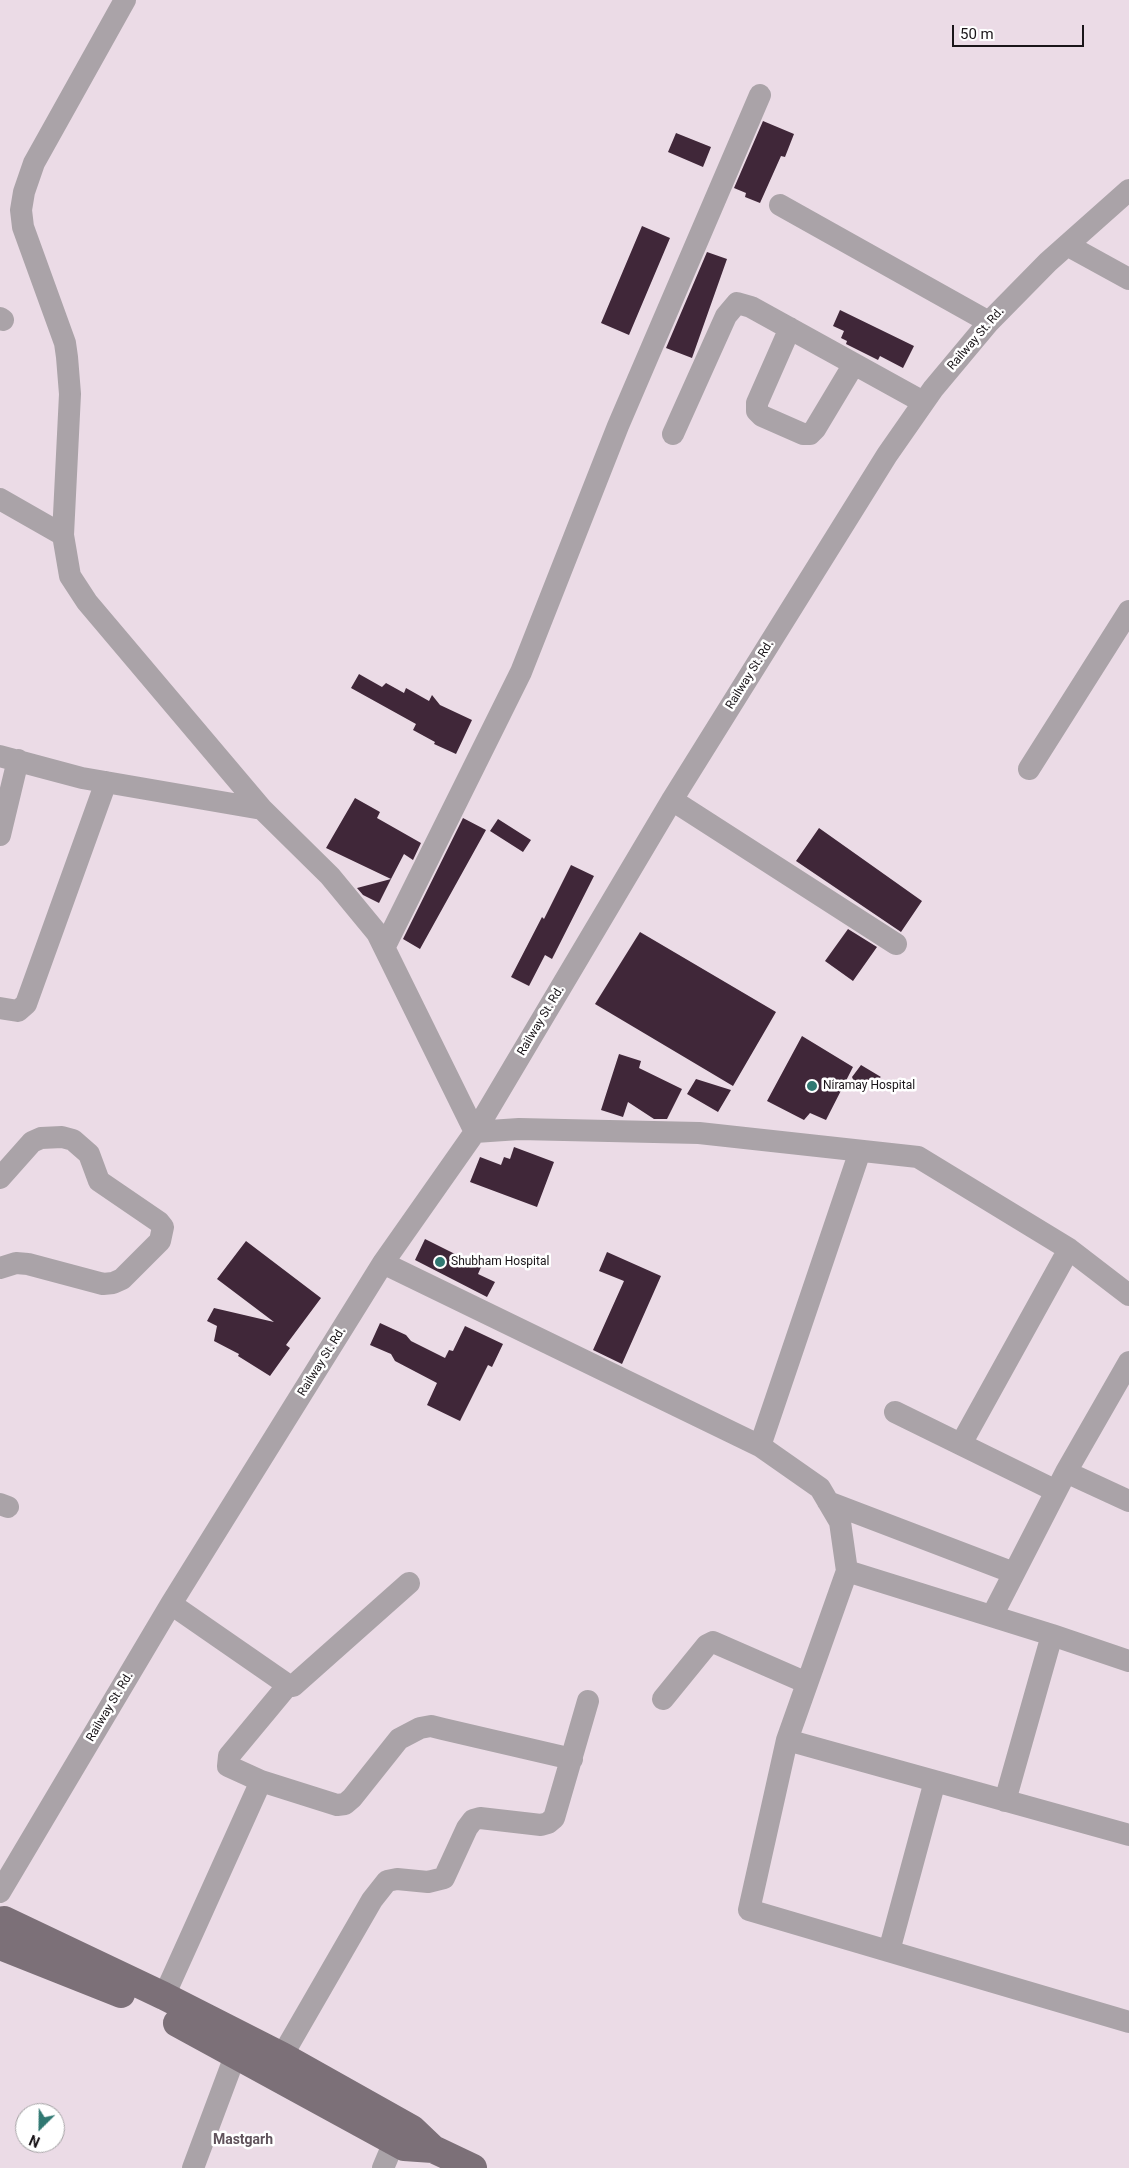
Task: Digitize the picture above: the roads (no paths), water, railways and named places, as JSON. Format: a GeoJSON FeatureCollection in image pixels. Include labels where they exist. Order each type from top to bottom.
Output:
{"type":"FeatureCollection","features":[{"type":"Feature","properties":{"kind":"main road"},"geometry":{"type":"LineString","coordinates":[[4,1937],[132,1999],[404,2147],[434,2149]]}},
{"type":"Feature","properties":{"kind":"main road"},"geometry":{"type":"LineString","coordinates":[[4,1937],[164,1996],[282,2056],[412,2129],[434,2149],[473,2168]]}},
{"type":"Feature","properties":{"kind":"street"},"geometry":{"type":"LineString","coordinates":[[125,0],[34,163],[24,192],[21,210],[23,228],[65,344],[67,357],[70,394],[63,535],[70,576],[82,596],[262,809],[330,876],[377,933],[475,1132],[520,1129],[699,1133],[918,1157],[1069,1249],[1129,1295]]}},
{"type":"Feature","properties":{"kind":"street"},"geometry":{"type":"LineString","coordinates":[[385,946],[520,672],[618,426],[760,95]]}},
{"type":"Feature","properties":{"kind":"street","name":"Railway St. Rd."},"geometry":{"type":"LineString","coordinates":[[0,1892],[171,1604],[383,1264],[475,1132],[672,800],[887,455],[923,402],[989,322],[1067,245],[1129,190]]}},
{"type":"Feature","properties":{"kind":"street"},"geometry":{"type":"LineString","coordinates":[[780,205],[989,322]]}},
{"type":"Feature","properties":{"kind":"street"},"geometry":{"type":"LineString","coordinates":[[1067,245],[1129,280]]}},
{"type":"Feature","properties":{"kind":"street"},"geometry":{"type":"LineString","coordinates":[[673,434],[732,306],[737,303],[745,304],[923,402]]}},
{"type":"Feature","properties":{"kind":"street"},"geometry":{"type":"LineString","coordinates":[[790,328],[757,403],[757,411],[762,416],[803,434],[810,434],[815,429],[854,364]]}},
{"type":"Feature","properties":{"kind":"street"},"geometry":{"type":"LineString","coordinates":[[0,499],[63,535]]}},
{"type":"Feature","properties":{"kind":"street"},"geometry":{"type":"LineString","coordinates":[[1029,769],[1129,611]]}},
{"type":"Feature","properties":{"kind":"street"},"geometry":{"type":"LineString","coordinates":[[0,835],[9,758],[82,778],[262,809]]}},
{"type":"Feature","properties":{"kind":"street"},"geometry":{"type":"LineString","coordinates":[[0,1008],[18,1011],[26,1004],[106,782]]}},
{"type":"Feature","properties":{"kind":"street"},"geometry":{"type":"LineString","coordinates":[[672,800],[896,944]]}},
{"type":"Feature","properties":{"kind":"street"},"geometry":{"type":"LineString","coordinates":[[0,1178],[32,1142],[41,1138],[56,1136],[73,1140],[89,1154],[99,1181],[159,1222],[163,1227],[160,1241],[122,1279],[113,1283],[103,1284],[28,1264],[16,1264],[0,1268]]}},
{"type":"Feature","properties":{"kind":"street"},"geometry":{"type":"LineString","coordinates":[[760,1446],[860,1151]]}},
{"type":"Feature","properties":{"kind":"street"},"geometry":{"type":"LineString","coordinates":[[961,1444],[1069,1249]]}},
{"type":"Feature","properties":{"kind":"street"},"geometry":{"type":"LineString","coordinates":[[383,1264],[760,1446],[820,1488],[840,1522],[847,1571],[787,1740],[749,1910],[1129,2022]]}},
{"type":"Feature","properties":{"kind":"street"},"geometry":{"type":"LineString","coordinates":[[992,1616],[1061,1482],[1129,1362]]}},
{"type":"Feature","properties":{"kind":"street"},"geometry":{"type":"LineString","coordinates":[[896,1412],[961,1444],[1061,1482],[1129,1501]]}},
{"type":"Feature","properties":{"kind":"street"},"geometry":{"type":"LineString","coordinates":[[828,1502],[1014,1573]]}},
{"type":"Feature","properties":{"kind":"street"},"geometry":{"type":"LineString","coordinates":[[847,1571],[1129,1661]]}},
{"type":"Feature","properties":{"kind":"street"},"geometry":{"type":"LineString","coordinates":[[171,1604],[288,1685],[296,1685],[409,1584]]}},
{"type":"Feature","properties":{"kind":"street"},"geometry":{"type":"LineString","coordinates":[[1004,1801],[1052,1635]]}},
{"type":"Feature","properties":{"kind":"street"},"geometry":{"type":"LineString","coordinates":[[663,1699],[707,1645],[712,1642],[807,1683]]}},
{"type":"Feature","properties":{"kind":"street"},"geometry":{"type":"LineString","coordinates":[[288,1685],[229,1756],[227,1762],[233,1770],[261,1781],[337,1805],[345,1804],[352,1798],[399,1739],[408,1732],[432,1726],[572,1759]]}},
{"type":"Feature","properties":{"kind":"street"},"geometry":{"type":"LineString","coordinates":[[282,2056],[372,1900],[387,1881],[397,1878],[428,1882],[444,1878],[467,1828],[473,1820],[480,1818],[541,1825],[548,1823],[558,1810],[588,1701]]}},
{"type":"Feature","properties":{"kind":"street"},"geometry":{"type":"LineString","coordinates":[[787,1740],[1129,1835]]}},
{"type":"Feature","properties":{"kind":"street"},"geometry":{"type":"LineString","coordinates":[[164,1996],[261,1781]]}},
{"type":"Feature","properties":{"kind":"street"},"geometry":{"type":"LineString","coordinates":[[889,1952],[935,1781]]}},
{"type":"Feature","properties":{"kind":"street"},"geometry":{"type":"LineString","coordinates":[[193,2168],[235,2056]]}},
{"type":"Feature","properties":{"kind":"street"},"geometry":{"type":"LineString","coordinates":[[383,2168],[394,2142]]}},
{"type":"Feature","properties":{"kind":"place","name":"Niramay Hospital"},"geometry":{"type":"Point","coordinates":[812,1086]}},
{"type":"Feature","properties":{"kind":"place","name":"Shubham Hospital"},"geometry":{"type":"Point","coordinates":[440,1262]}},
{"type":"Feature","properties":{"kind":"district","name":"Mastgarh"},"geometry":{"type":"Point","coordinates":[243,2140]}}]}
